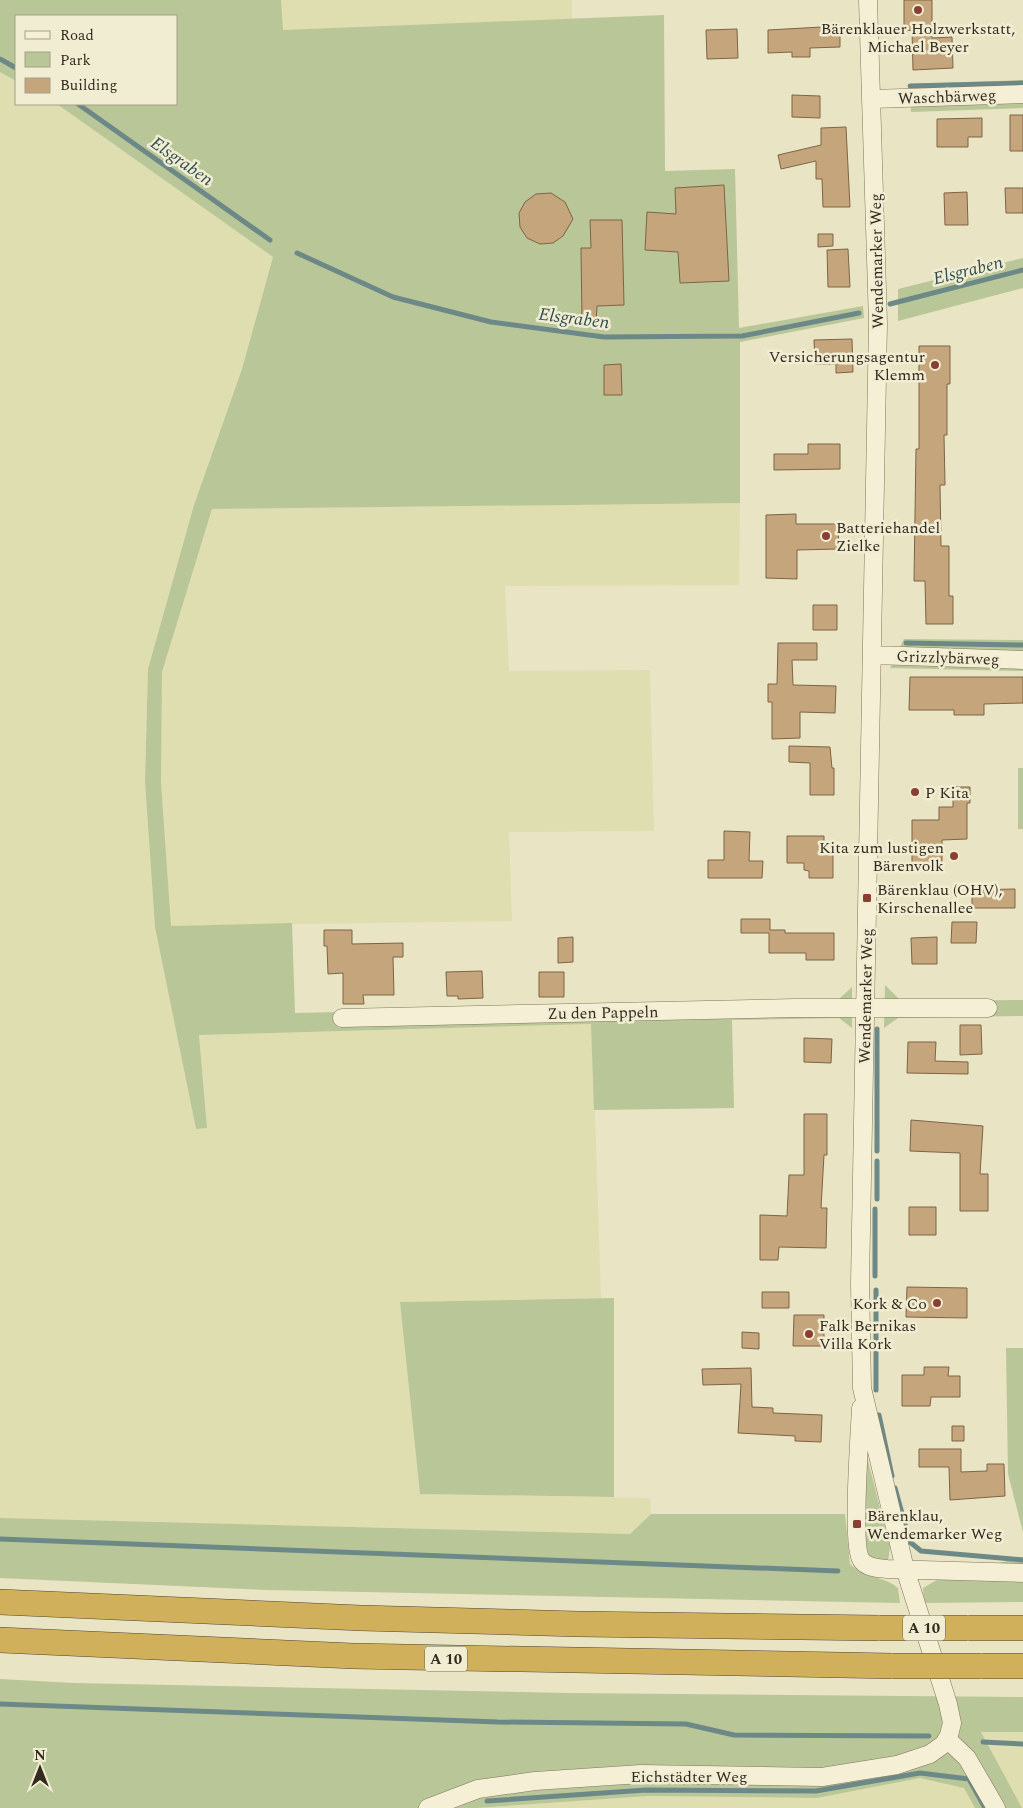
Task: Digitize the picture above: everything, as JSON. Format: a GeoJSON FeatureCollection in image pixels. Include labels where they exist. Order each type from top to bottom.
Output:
{"type":"FeatureCollection","features":[{"type":"Feature","properties":{"kind":"highway","name":"A 10"},"geometry":{"type":"LineString","coordinates":[[0,1602],[390,1619],[578,1624],[1023,1628]]}},
{"type":"Feature","properties":{"kind":"highway","name":"A 10"},"geometry":{"type":"LineString","coordinates":[[0,1640],[353,1656],[893,1666],[1023,1666]]}},
{"type":"Feature","properties":{"kind":"street","name":"Wendemarker Weg"},"geometry":{"type":"LineString","coordinates":[[868,0],[878,323],[860,1316],[862,1388],[904,1569],[952,1716],[951,1730],[947,1739]]}},
{"type":"Feature","properties":{"kind":"street","name":"Waschbärweg"},"geometry":{"type":"LineString","coordinates":[[872,99],[1023,94]]}},
{"type":"Feature","properties":{"kind":"street","name":"Grizzlybärweg"},"geometry":{"type":"LineString","coordinates":[[873,655],[1023,660]]}},
{"type":"Feature","properties":{"kind":"street","name":"Zu den Pappeln"},"geometry":{"type":"LineString","coordinates":[[342,1018],[599,1012],[988,1008]]}},
{"type":"Feature","properties":{"kind":"street"},"geometry":{"type":"LineString","coordinates":[[862,1388],[858,1457],[858,1552],[861,1560],[868,1566],[887,1570],[1023,1573]]}},
{"type":"Feature","properties":{"kind":"street"},"geometry":{"type":"LineString","coordinates":[[947,1739],[967,1758],[996,1808]]}},
{"type":"Feature","properties":{"kind":"street","name":"Eichstädter Weg"},"geometry":{"type":"LineString","coordinates":[[428,1808],[478,1789],[535,1781],[640,1774],[840,1775],[920,1758],[939,1748],[947,1739]]}},
{"type":"Feature","properties":{"kind":"green space"},"geometry":{"type":"Polygon","coordinates":[[[0,0],[281,0],[283,30],[664,15],[665,171],[735,169],[739,328],[863,306],[864,318],[740,342],[740,503],[212,509],[162,672],[161,782],[171,926],[292,923],[295,1013],[837,1001],[852,987],[852,1028],[839,1018],[732,1020],[734,1108],[594,1110],[591,1024],[199,1035],[207,1128],[196,1129],[155,927],[145,782],[148,669],[194,505],[242,369],[273,257],[58,105],[178,105],[178,15],[15,15],[15,80],[0,72],[0,0]]]}},
{"type":"Feature","properties":{"kind":"green space"},"geometry":{"type":"Polygon","coordinates":[[[281,0],[572,0],[572,19],[283,30],[281,0]]]}},
{"type":"Feature","properties":{"kind":"green space"},"geometry":{"type":"Polygon","coordinates":[[[0,72],[15,80],[15,105],[58,105],[273,257],[242,369],[194,505],[148,669],[145,782],[155,927],[196,1129],[207,1128],[199,1035],[592,1024],[601,1298],[400,1302],[420,1494],[650,1498],[651,1514],[630,1534],[0,1518],[0,72]]]}},
{"type":"Feature","properties":{"kind":"green space"},"geometry":{"type":"Polygon","coordinates":[[[1023,80],[1023,108],[911,112],[910,84],[1023,80]]]}},
{"type":"Feature","properties":{"kind":"green space"},"geometry":{"type":"Polygon","coordinates":[[[1023,258],[1023,288],[898,321],[898,289],[1023,258]]]}},
{"type":"Feature","properties":{"kind":"green space"},"geometry":{"type":"Polygon","coordinates":[[[740,503],[739,585],[505,586],[509,671],[650,670],[654,831],[509,832],[512,921],[171,926],[161,782],[162,672],[212,509],[740,503]]]}},
{"type":"Feature","properties":{"kind":"green space"},"geometry":{"type":"Polygon","coordinates":[[[904,639],[1023,640],[1023,671],[890,668],[904,639]]]}},
{"type":"Feature","properties":{"kind":"green space"},"geometry":{"type":"Polygon","coordinates":[[[1018,768],[1023,768],[1023,829],[1018,829],[1018,768]]]}},
{"type":"Feature","properties":{"kind":"green space"},"geometry":{"type":"Polygon","coordinates":[[[885,985],[901,1001],[1023,1000],[1023,1016],[898,1018],[884,1028],[885,985]]]}},
{"type":"Feature","properties":{"kind":"green space"},"geometry":{"type":"Polygon","coordinates":[[[614,1298],[614,1497],[420,1494],[400,1302],[614,1298]]]}},
{"type":"Feature","properties":{"kind":"green space"},"geometry":{"type":"Polygon","coordinates":[[[1006,1348],[1023,1348],[1023,1532],[1008,1474],[1006,1348]]]}},
{"type":"Feature","properties":{"kind":"green space"},"geometry":{"type":"Polygon","coordinates":[[[866,1453],[890,1547],[888,1561],[874,1563],[864,1548],[866,1453]]]}},
{"type":"Feature","properties":{"kind":"green space"},"geometry":{"type":"Polygon","coordinates":[[[651,1514],[845,1514],[850,1564],[862,1572],[885,1580],[898,1588],[900,1603],[267,1590],[0,1578],[0,1518],[630,1534],[651,1514]]]}},
{"type":"Feature","properties":{"kind":"green space"},"geometry":{"type":"Polygon","coordinates":[[[1023,1557],[1023,1602],[924,1603],[923,1588],[942,1577],[1023,1557]]]}},
{"type":"Feature","properties":{"kind":"green space"},"geometry":{"type":"Polygon","coordinates":[[[0,1679],[74,1683],[566,1693],[1023,1697],[1023,1732],[981,1732],[1022,1808],[975,1808],[964,1788],[920,1778],[817,1798],[648,1796],[477,1808],[0,1808],[0,1679]]]}},
{"type":"Feature","properties":{"kind":"green space"},"geometry":{"type":"Polygon","coordinates":[[[981,1732],[1023,1732],[1023,1808],[1022,1808],[981,1732]]]}},
{"type":"Feature","properties":{"kind":"green space"},"geometry":{"type":"Polygon","coordinates":[[[920,1778],[964,1788],[975,1808],[477,1808],[648,1796],[817,1798],[920,1778]]]}},
{"type":"Feature","properties":{"kind":"building"},"geometry":{"type":"Polygon","coordinates":[[[904,0],[932,0],[932,38],[952,37],[953,68],[913,70],[912,30],[904,31],[904,0]]]}},
{"type":"Feature","properties":{"kind":"building"},"geometry":{"type":"Polygon","coordinates":[[[840,26],[840,47],[810,48],[810,57],[792,57],[792,52],[768,53],[768,30],[840,26]]]}},
{"type":"Feature","properties":{"kind":"building"},"geometry":{"type":"Polygon","coordinates":[[[737,29],[738,58],[707,59],[706,30],[737,29]]]}},
{"type":"Feature","properties":{"kind":"building"},"geometry":{"type":"Polygon","coordinates":[[[792,95],[820,96],[820,118],[792,117],[792,95]]]}},
{"type":"Feature","properties":{"kind":"building"},"geometry":{"type":"Polygon","coordinates":[[[1010,115],[1023,115],[1023,151],[1010,151],[1010,115]]]}},
{"type":"Feature","properties":{"kind":"building"},"geometry":{"type":"Polygon","coordinates":[[[982,118],[982,137],[968,137],[968,147],[937,147],[937,119],[982,118]]]}},
{"type":"Feature","properties":{"kind":"building"},"geometry":{"type":"Polygon","coordinates":[[[846,127],[850,207],[823,207],[822,179],[816,179],[816,161],[781,169],[778,155],[821,145],[821,128],[846,127]]]}},
{"type":"Feature","properties":{"kind":"building"},"geometry":{"type":"Polygon","coordinates":[[[724,185],[729,281],[680,283],[678,252],[645,250],[647,212],[676,214],[675,188],[724,185]]]}},
{"type":"Feature","properties":{"kind":"building"},"geometry":{"type":"Polygon","coordinates":[[[1005,188],[1023,188],[1023,213],[1006,213],[1005,188]]]}},
{"type":"Feature","properties":{"kind":"building"},"geometry":{"type":"Polygon","coordinates":[[[967,192],[968,225],[945,225],[944,193],[967,192]]]}},
{"type":"Feature","properties":{"kind":"building"},"geometry":{"type":"Polygon","coordinates":[[[551,193],[565,202],[573,219],[563,236],[553,243],[540,244],[527,238],[520,227],[519,213],[525,202],[536,194],[551,193]]]}},
{"type":"Feature","properties":{"kind":"building"},"geometry":{"type":"Polygon","coordinates":[[[590,220],[622,220],[624,305],[597,306],[596,322],[582,321],[581,248],[591,248],[590,220]]]}},
{"type":"Feature","properties":{"kind":"building"},"geometry":{"type":"Polygon","coordinates":[[[818,234],[833,234],[833,246],[818,247],[818,234]]]}},
{"type":"Feature","properties":{"kind":"building"},"geometry":{"type":"Polygon","coordinates":[[[848,249],[850,287],[828,287],[827,250],[848,249]]]}},
{"type":"Feature","properties":{"kind":"building"},"geometry":{"type":"Polygon","coordinates":[[[852,339],[853,372],[836,373],[836,364],[815,364],[814,340],[852,339]]]}},
{"type":"Feature","properties":{"kind":"building"},"geometry":{"type":"Polygon","coordinates":[[[919,346],[950,346],[950,384],[947,384],[947,435],[944,435],[945,485],[940,485],[941,546],[949,546],[949,596],[953,596],[953,624],[926,624],[925,581],[914,581],[916,449],[919,449],[919,346]]]}},
{"type":"Feature","properties":{"kind":"building"},"geometry":{"type":"Polygon","coordinates":[[[621,364],[622,395],[604,395],[604,365],[621,364]]]}},
{"type":"Feature","properties":{"kind":"building"},"geometry":{"type":"Polygon","coordinates":[[[808,444],[840,444],[840,469],[774,470],[774,454],[808,454],[808,444]]]}},
{"type":"Feature","properties":{"kind":"building"},"geometry":{"type":"Polygon","coordinates":[[[796,514],[796,524],[838,524],[839,549],[797,550],[797,579],[766,578],[766,515],[796,514]]]}},
{"type":"Feature","properties":{"kind":"building"},"geometry":{"type":"Polygon","coordinates":[[[813,605],[837,605],[837,630],[813,630],[813,605]]]}},
{"type":"Feature","properties":{"kind":"building"},"geometry":{"type":"Polygon","coordinates":[[[778,643],[817,643],[817,660],[792,660],[793,685],[836,686],[835,713],[800,712],[800,738],[772,739],[772,702],[768,702],[768,684],[777,684],[778,643]]]}},
{"type":"Feature","properties":{"kind":"building"},"geometry":{"type":"Polygon","coordinates":[[[910,677],[1023,677],[1023,703],[984,704],[984,715],[954,715],[954,710],[909,710],[910,677]]]}},
{"type":"Feature","properties":{"kind":"building"},"geometry":{"type":"Polygon","coordinates":[[[789,746],[830,747],[832,768],[834,768],[834,795],[810,795],[810,763],[789,762],[789,746]]]}},
{"type":"Feature","properties":{"kind":"building"},"geometry":{"type":"Polygon","coordinates":[[[953,787],[970,787],[970,803],[967,803],[967,839],[942,840],[942,869],[912,869],[912,820],[939,820],[939,807],[953,807],[953,787]]]}},
{"type":"Feature","properties":{"kind":"building"},"geometry":{"type":"Polygon","coordinates":[[[724,831],[750,832],[749,861],[763,861],[762,878],[708,878],[708,860],[724,860],[724,831]]]}},
{"type":"Feature","properties":{"kind":"building"},"geometry":{"type":"Polygon","coordinates":[[[787,836],[824,836],[824,850],[833,851],[833,878],[809,878],[809,871],[804,870],[804,863],[787,863],[787,836]]]}},
{"type":"Feature","properties":{"kind":"building"},"geometry":{"type":"Polygon","coordinates":[[[1015,889],[1015,908],[972,908],[972,890],[1015,889]]]}},
{"type":"Feature","properties":{"kind":"building"},"geometry":{"type":"Polygon","coordinates":[[[741,919],[770,919],[770,930],[785,930],[785,933],[834,933],[834,960],[806,960],[806,953],[769,953],[769,933],[741,933],[741,919]]]}},
{"type":"Feature","properties":{"kind":"building"},"geometry":{"type":"Polygon","coordinates":[[[952,922],[977,922],[976,943],[951,943],[952,922]]]}},
{"type":"Feature","properties":{"kind":"building"},"geometry":{"type":"Polygon","coordinates":[[[324,930],[352,930],[352,944],[403,943],[403,957],[393,957],[394,995],[363,995],[364,1004],[343,1004],[343,973],[328,974],[327,946],[324,946],[324,930]]]}},
{"type":"Feature","properties":{"kind":"building"},"geometry":{"type":"Polygon","coordinates":[[[573,937],[573,962],[558,963],[558,938],[573,937]]]}},
{"type":"Feature","properties":{"kind":"building"},"geometry":{"type":"Polygon","coordinates":[[[937,937],[937,964],[912,964],[911,938],[937,937]]]}},
{"type":"Feature","properties":{"kind":"building"},"geometry":{"type":"Polygon","coordinates":[[[482,971],[483,998],[458,999],[458,996],[447,996],[446,972],[482,971]]]}},
{"type":"Feature","properties":{"kind":"building"},"geometry":{"type":"Polygon","coordinates":[[[539,972],[564,972],[564,997],[539,997],[539,972]]]}},
{"type":"Feature","properties":{"kind":"building"},"geometry":{"type":"Polygon","coordinates":[[[960,1025],[981,1025],[982,1054],[960,1055],[960,1025]]]}},
{"type":"Feature","properties":{"kind":"building"},"geometry":{"type":"Polygon","coordinates":[[[804,1038],[832,1039],[831,1063],[804,1062],[804,1038]]]}},
{"type":"Feature","properties":{"kind":"building"},"geometry":{"type":"Polygon","coordinates":[[[908,1042],[936,1042],[935,1061],[968,1062],[968,1074],[907,1073],[908,1042]]]}},
{"type":"Feature","properties":{"kind":"building"},"geometry":{"type":"Polygon","coordinates":[[[804,1114],[827,1114],[827,1155],[824,1155],[821,1208],[827,1208],[826,1248],[779,1247],[778,1260],[760,1260],[760,1215],[787,1216],[789,1175],[804,1175],[804,1114]]]}},
{"type":"Feature","properties":{"kind":"building"},"geometry":{"type":"Polygon","coordinates":[[[911,1120],[983,1126],[980,1174],[988,1174],[988,1211],[960,1211],[960,1153],[910,1151],[911,1120]]]}},
{"type":"Feature","properties":{"kind":"building"},"geometry":{"type":"Polygon","coordinates":[[[909,1207],[936,1207],[936,1235],[909,1235],[909,1207]]]}},
{"type":"Feature","properties":{"kind":"building","name":"Kork & Co"},"geometry":{"type":"Polygon","coordinates":[[[907,1287],[967,1288],[967,1318],[906,1317],[907,1287]]]}},
{"type":"Feature","properties":{"kind":"building"},"geometry":{"type":"Polygon","coordinates":[[[762,1292],[789,1292],[789,1308],[762,1308],[762,1292]]]}},
{"type":"Feature","properties":{"kind":"building","name":"Falk Bernikas Villa Kork"},"geometry":{"type":"Polygon","coordinates":[[[794,1315],[824,1315],[824,1346],[793,1346],[794,1315]]]}},
{"type":"Feature","properties":{"kind":"building"},"geometry":{"type":"Polygon","coordinates":[[[742,1332],[759,1333],[759,1349],[742,1348],[742,1332]]]}},
{"type":"Feature","properties":{"kind":"building"},"geometry":{"type":"Polygon","coordinates":[[[924,1367],[949,1367],[948,1376],[960,1376],[960,1397],[931,1397],[930,1406],[902,1406],[902,1375],[924,1375],[924,1367]]]}},
{"type":"Feature","properties":{"kind":"building"},"geometry":{"type":"Polygon","coordinates":[[[751,1368],[752,1407],[773,1408],[773,1413],[822,1415],[821,1442],[795,1441],[795,1436],[738,1433],[741,1384],[703,1385],[702,1369],[751,1368]]]}},
{"type":"Feature","properties":{"kind":"building"},"geometry":{"type":"Polygon","coordinates":[[[952,1426],[964,1426],[964,1441],[952,1441],[952,1426]]]}},
{"type":"Feature","properties":{"kind":"building"},"geometry":{"type":"Polygon","coordinates":[[[919,1449],[961,1449],[961,1472],[987,1471],[987,1464],[1004,1464],[1005,1496],[950,1500],[949,1467],[919,1467],[919,1449]]]}},
{"type":"Feature","properties":{"kind":"waterway","name":"Elsgraben"},"geometry":{"type":"LineString","coordinates":[[0,59],[15,67]]}},
{"type":"Feature","properties":{"kind":"waterway"},"geometry":{"type":"LineString","coordinates":[[910,86],[1023,83]]}},
{"type":"Feature","properties":{"kind":"waterway","name":"Elsgraben"},"geometry":{"type":"LineString","coordinates":[[79,105],[270,240]]}},
{"type":"Feature","properties":{"kind":"waterway","name":"Elsgraben"},"geometry":{"type":"LineString","coordinates":[[297,253],[393,297],[491,322],[604,337],[742,336],[859,313]]}},
{"type":"Feature","properties":{"kind":"waterway","name":"Elsgraben"},"geometry":{"type":"LineString","coordinates":[[890,304],[1023,270]]}},
{"type":"Feature","properties":{"kind":"waterway"},"geometry":{"type":"LineString","coordinates":[[906,643],[1023,645]]}},
{"type":"Feature","properties":{"kind":"waterway"},"geometry":{"type":"LineString","coordinates":[[877,1029],[877,1151]]}},
{"type":"Feature","properties":{"kind":"waterway"},"geometry":{"type":"LineString","coordinates":[[877,1161],[877,1199]]}},
{"type":"Feature","properties":{"kind":"waterway"},"geometry":{"type":"LineString","coordinates":[[875,1209],[875,1276]]}},
{"type":"Feature","properties":{"kind":"waterway"},"geometry":{"type":"LineString","coordinates":[[876,1290],[876,1390]]}},
{"type":"Feature","properties":{"kind":"waterway"},"geometry":{"type":"LineString","coordinates":[[879,1415],[892,1476]]}},
{"type":"Feature","properties":{"kind":"waterway"},"geometry":{"type":"LineString","coordinates":[[895,1488],[910,1542],[921,1551],[1023,1560]]}},
{"type":"Feature","properties":{"kind":"waterway"},"geometry":{"type":"LineString","coordinates":[[0,1539],[838,1571]]}},
{"type":"Feature","properties":{"kind":"waterway"},"geometry":{"type":"LineString","coordinates":[[0,1704],[498,1722],[686,1724],[734,1735],[929,1736]]}},
{"type":"Feature","properties":{"kind":"waterway"},"geometry":{"type":"LineString","coordinates":[[983,1742],[1023,1744]]}},
{"type":"Feature","properties":{"kind":"waterway"},"geometry":{"type":"LineString","coordinates":[[487,1801],[646,1790],[816,1791],[920,1773],[969,1779],[985,1808]]}},
{"type":"Feature","properties":{"kind":"place","name":"Bärenklauer Holzwerkstatt, Michael Beyer"},"geometry":{"type":"Point","coordinates":[918,10]}},
{"type":"Feature","properties":{"kind":"place","name":"Versicherungsagentur Klemm"},"geometry":{"type":"Point","coordinates":[935,365]}},
{"type":"Feature","properties":{"kind":"place","name":"Batteriehandel Zielke"},"geometry":{"type":"Point","coordinates":[826,536]}},
{"type":"Feature","properties":{"kind":"place","name":"P Kita"},"geometry":{"type":"Point","coordinates":[915,792]}},
{"type":"Feature","properties":{"kind":"place","name":"Kita zum lustigen Bärenvolk"},"geometry":{"type":"Point","coordinates":[954,856]}},
{"type":"Feature","properties":{"kind":"place","name":"Bärenklau (OHV), Kirschenallee"},"geometry":{"type":"Point","coordinates":[867,898]}},
{"type":"Feature","properties":{"kind":"place","name":"Kork & Co"},"geometry":{"type":"Point","coordinates":[937,1303]}},
{"type":"Feature","properties":{"kind":"place","name":"Falk Bernikas Villa Kork"},"geometry":{"type":"Point","coordinates":[809,1334]}},
{"type":"Feature","properties":{"kind":"place","name":"Bärenklau, Wendemarker Weg"},"geometry":{"type":"Point","coordinates":[857,1524]}}]}
